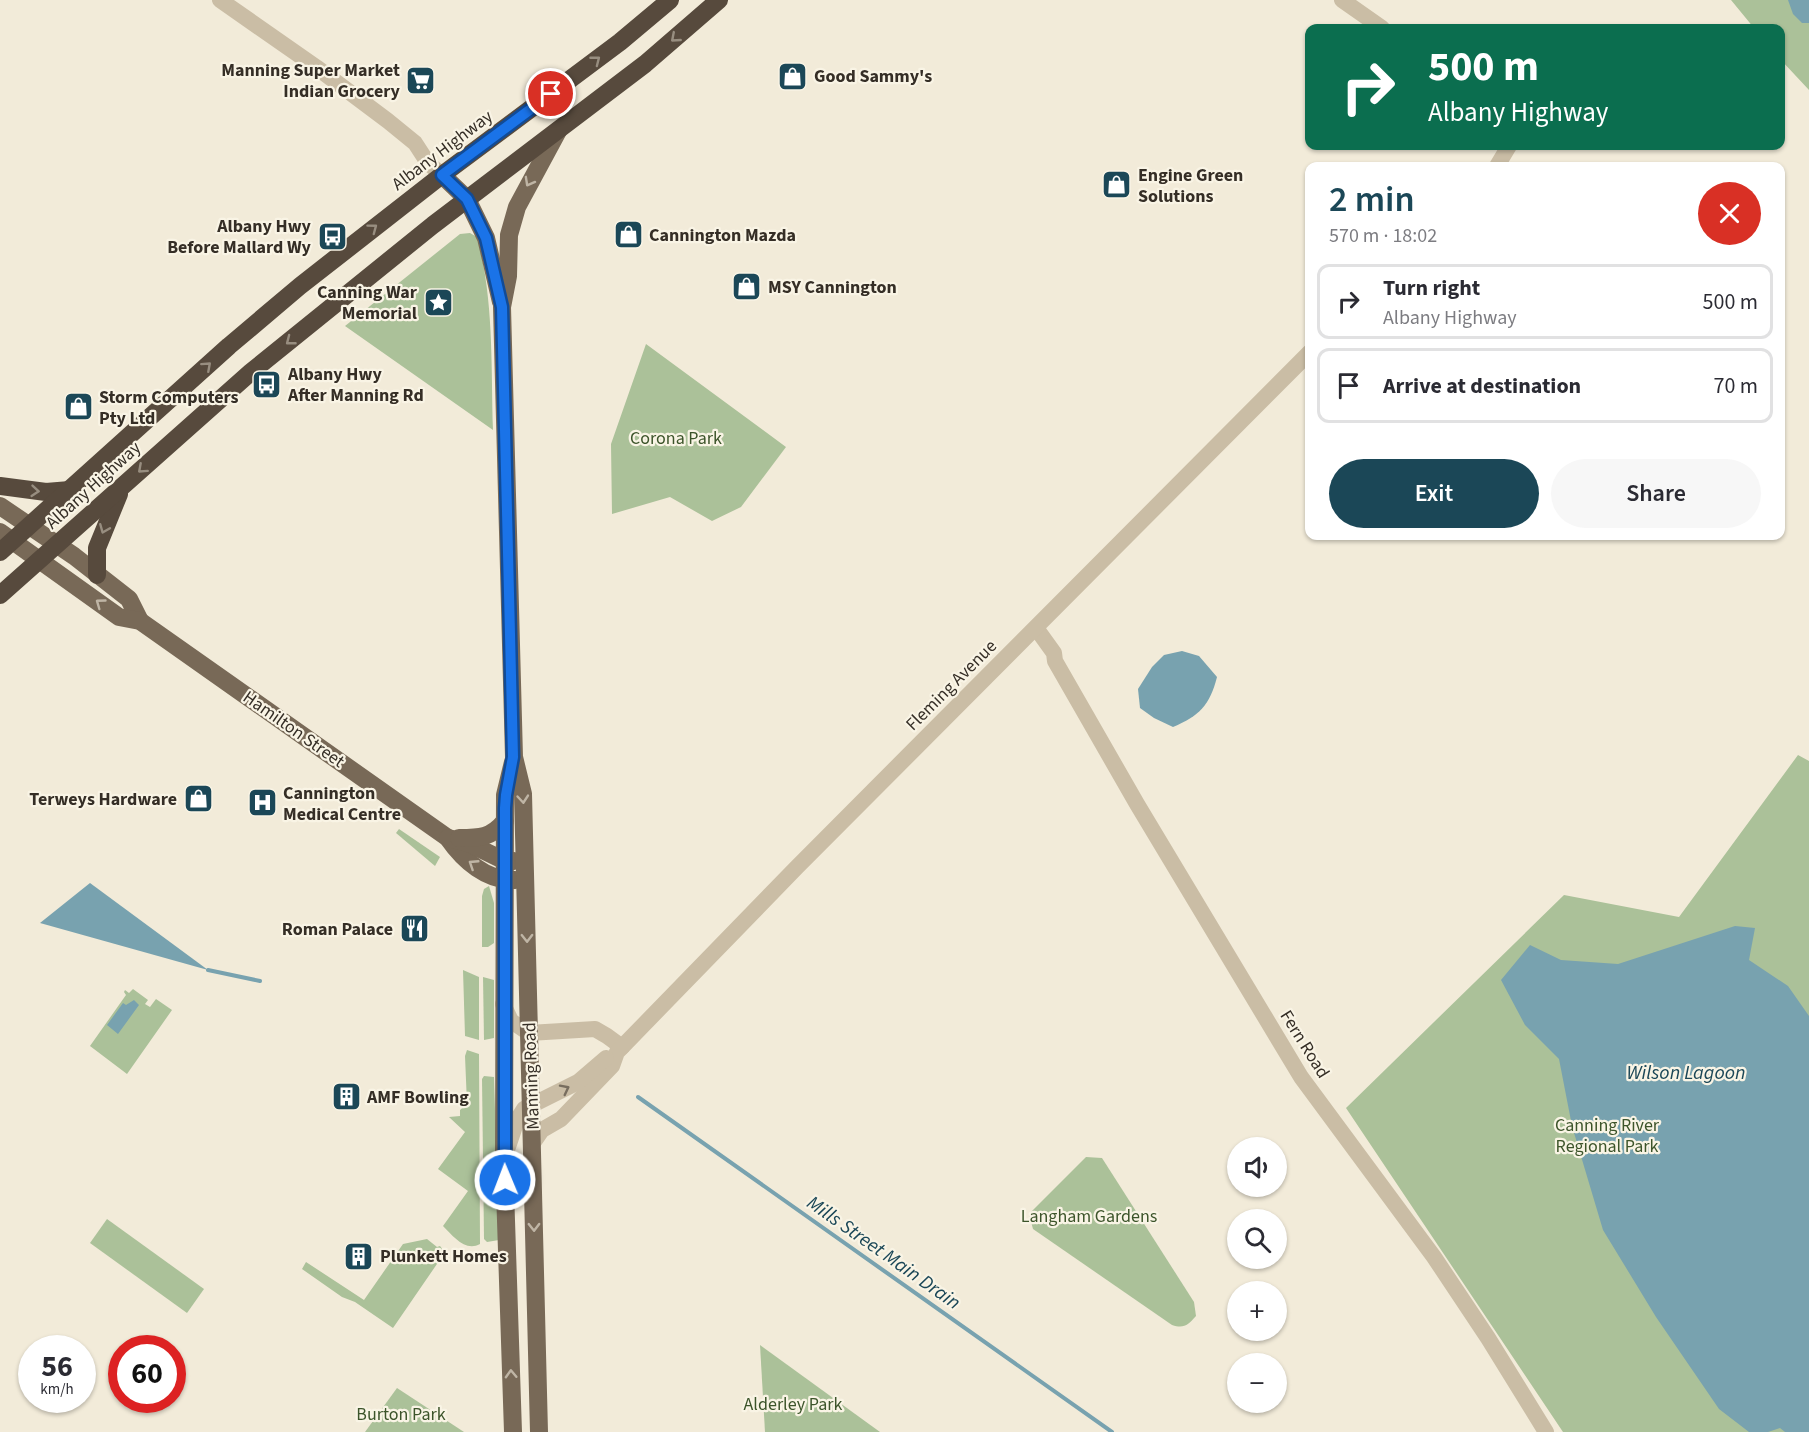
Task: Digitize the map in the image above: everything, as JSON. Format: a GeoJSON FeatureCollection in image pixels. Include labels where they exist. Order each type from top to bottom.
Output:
{"type":"FeatureCollection","features":[{"type":"Feature","properties":{"kind":"highway","name":"Albany Highway"},"geometry":{"type":"LineString","coordinates":[[4,542],[29,525],[70,490],[256,323],[333,259],[568,81],[670,0]]}},
{"type":"Feature","properties":{"kind":"highway","name":"Albany Highway"},"geometry":{"type":"LineString","coordinates":[[0,596],[251,372],[467,199],[645,64],[719,0]]}},
{"type":"Feature","properties":{"kind":"highway"},"geometry":{"type":"LineString","coordinates":[[0,486],[46,492],[70,490]]}},
{"type":"Feature","properties":{"kind":"highway"},"geometry":{"type":"LineString","coordinates":[[97,575],[97,548],[122,487]]}},
{"type":"Feature","properties":{"kind":"main road","name":"Manning Road"},"geometry":{"type":"LineString","coordinates":[[502,307],[508,276],[509,236],[517,207],[524,190],[558,131]]}},
{"type":"Feature","properties":{"kind":"main road","name":"Manning Road"},"geometry":{"type":"LineString","coordinates":[[442,175],[467,199],[486,238],[502,307],[513,757],[506,795],[505,821],[504,1004],[504,1160],[513,1432]]}},
{"type":"Feature","properties":{"kind":"main road","name":"Hamilton Street"},"geometry":{"type":"LineString","coordinates":[[0,506],[57,544],[129,599],[140,621]]}},
{"type":"Feature","properties":{"kind":"main road","name":"Hamilton Street"},"geometry":{"type":"LineString","coordinates":[[4,542],[39,560],[118,617],[140,621],[448,838],[461,857],[488,874],[505,880],[525,880]]}},
{"type":"Feature","properties":{"kind":"main road","name":"Manning Road"},"geometry":{"type":"LineString","coordinates":[[513,757],[523,794],[539,1432]]}},
{"type":"Feature","properties":{"kind":"main road"},"geometry":{"type":"LineString","coordinates":[[448,838],[480,838],[496,832],[505,821]]}},
{"type":"Feature","properties":{"kind":"main road","name":"Hamilton Street"},"geometry":{"type":"LineString","coordinates":[[448,838],[468,843],[505,861],[525,861]]}},
{"type":"Feature","properties":{"kind":"street"},"geometry":{"type":"LineString","coordinates":[[220,0],[316,67],[415,143],[428,163],[442,175]]}},
{"type":"Feature","properties":{"kind":"street"},"geometry":{"type":"LineString","coordinates":[[1342,0],[1376,24]]}},
{"type":"Feature","properties":{"kind":"street","name":"Fleming Avenue"},"geometry":{"type":"LineString","coordinates":[[532,1104],[578,1082],[605,1058],[619,1050],[805,859],[1305,357]]}},
{"type":"Feature","properties":{"kind":"street","name":"Fern Road"},"geometry":{"type":"LineString","coordinates":[[1033,631],[1054,653],[1054,661],[1137,804],[1301,1077],[1434,1257],[1488,1338],[1545,1432]]}},
{"type":"Feature","properties":{"kind":"street"},"geometry":{"type":"LineString","coordinates":[[504,1004],[511,1021],[529,1033],[595,1029],[607,1036],[619,1050]]}},
{"type":"Feature","properties":{"kind":"street","name":"Fleming Avenue"},"geometry":{"type":"LineString","coordinates":[[533,1143],[542,1130],[561,1119],[612,1066],[619,1050]]}},
{"type":"Feature","properties":{"kind":"street"},"geometry":{"type":"LineString","coordinates":[[504,1160],[517,1120],[524,1109],[532,1104]]}},
{"type":"Feature","properties":{"kind":"green space"},"geometry":{"type":"Polygon","coordinates":[[[1731,0],[1809,0],[1809,90],[1785,64],[1785,24],[1751,24],[1731,0]]]}},
{"type":"Feature","properties":{"kind":"green space"},"geometry":{"type":"Polygon","coordinates":[[[470,233],[477,237],[489,308],[493,430],[345,326],[460,234],[470,233]]]}},
{"type":"Feature","properties":{"kind":"green space","name":"Corona Park"},"geometry":{"type":"Polygon","coordinates":[[[646,344],[786,447],[741,507],[712,521],[670,497],[612,514],[611,444],[646,344]]]}},
{"type":"Feature","properties":{"kind":"green space","name":"Canning River Regional Park"},"geometry":{"type":"Polygon","coordinates":[[[1798,755],[1809,761],[1809,1432],[1563,1432],[1346,1108],[1564,895],[1679,917],[1798,755]]]}},
{"type":"Feature","properties":{"kind":"green space"},"geometry":{"type":"Polygon","coordinates":[[[399,829],[440,857],[435,866],[396,833],[399,829]]]}},
{"type":"Feature","properties":{"kind":"green space"},"geometry":{"type":"Polygon","coordinates":[[[489,886],[494,903],[494,943],[488,947],[482,947],[482,896],[484,889],[489,886]]]}},
{"type":"Feature","properties":{"kind":"green space"},"geometry":{"type":"Polygon","coordinates":[[[463,970],[479,977],[479,1040],[465,1036],[463,970]]]}},
{"type":"Feature","properties":{"kind":"green space"},"geometry":{"type":"Polygon","coordinates":[[[483,977],[494,980],[494,1038],[484,1040],[483,977]]]}},
{"type":"Feature","properties":{"kind":"green space"},"geometry":{"type":"Polygon","coordinates":[[[133,989],[148,1000],[145,1004],[150,1007],[156,999],[172,1010],[127,1074],[90,1046],[126,995],[125,990],[129,993],[133,989]]]}},
{"type":"Feature","properties":{"kind":"green space"},"geometry":{"type":"Polygon","coordinates":[[[467,1050],[479,1054],[480,1244],[475,1246],[460,1242],[443,1226],[468,1191],[438,1169],[465,1132],[449,1117],[460,1116],[460,1110],[467,1104],[465,1056],[467,1050]]]}},
{"type":"Feature","properties":{"kind":"green space"},"geometry":{"type":"Polygon","coordinates":[[[484,1076],[494,1077],[499,1240],[487,1242],[484,1239],[482,1079],[484,1076]]]}},
{"type":"Feature","properties":{"kind":"green space","name":"Langham Gardens"},"geometry":{"type":"Polygon","coordinates":[[[1086,1157],[1102,1158],[1194,1302],[1196,1316],[1188,1324],[1180,1327],[1172,1325],[1033,1229],[1029,1214],[1086,1157]]]}},
{"type":"Feature","properties":{"kind":"green space"},"geometry":{"type":"Polygon","coordinates":[[[107,1219],[204,1289],[187,1313],[90,1243],[107,1219]]]}},
{"type":"Feature","properties":{"kind":"green space"},"geometry":{"type":"Polygon","coordinates":[[[427,1239],[443,1250],[439,1261],[393,1328],[302,1269],[306,1262],[364,1300],[403,1244],[427,1239]]]}},
{"type":"Feature","properties":{"kind":"green space","name":"Alderley Park"},"geometry":{"type":"Polygon","coordinates":[[[760,1345],[880,1432],[765,1432],[760,1345]]]}},
{"type":"Feature","properties":{"kind":"green space","name":"Burton Park"},"geometry":{"type":"Polygon","coordinates":[[[397,1388],[464,1432],[365,1432],[397,1388]]]}},
{"type":"Feature","properties":{"kind":"water"},"geometry":{"type":"Polygon","coordinates":[[[1788,0],[1809,0],[1809,23],[1802,23],[1793,14],[1788,0]]]}},
{"type":"Feature","properties":{"kind":"water"},"geometry":{"type":"Polygon","coordinates":[[[1182,651],[1199,656],[1217,677],[1211,695],[1197,714],[1173,727],[1140,708],[1138,689],[1152,667],[1164,655],[1182,651]]]}},
{"type":"Feature","properties":{"kind":"water"},"geometry":{"type":"Polygon","coordinates":[[[90,883],[208,970],[40,923],[90,883]]]}},
{"type":"Feature","properties":{"kind":"water","name":"Wilson Lagoon"},"geometry":{"type":"Polygon","coordinates":[[[1735,926],[1755,928],[1749,960],[1788,986],[1809,1016],[1809,1432],[1785,1432],[1780,1428],[1768,1432],[1749,1432],[1719,1409],[1656,1317],[1603,1230],[1572,1126],[1559,1059],[1525,1025],[1501,980],[1530,945],[1561,960],[1618,964],[1735,926]]]}},
{"type":"Feature","properties":{"kind":"water"},"geometry":{"type":"Polygon","coordinates":[[[134,1000],[139,1005],[118,1034],[107,1025],[123,1003],[126,1005],[134,1000]]]}},
{"type":"Feature","properties":{"kind":"waterway"},"geometry":{"type":"LineString","coordinates":[[208,970],[260,981]]}},
{"type":"Feature","properties":{"kind":"waterway","name":"Mills Street Main Drain"},"geometry":{"type":"LineString","coordinates":[[638,1097],[1112,1432]]}},
{"type":"Feature","properties":{"kind":"place","name":"Good Sammy's"},"geometry":{"type":"Point","coordinates":[793,76]}},
{"type":"Feature","properties":{"kind":"place","name":"Manning Super Market Indian Grocery"},"geometry":{"type":"Point","coordinates":[421,80]}},
{"type":"Feature","properties":{"kind":"place","name":"Engine Green Solutions"},"geometry":{"type":"Point","coordinates":[1117,185]}},
{"type":"Feature","properties":{"kind":"place","name":"Cannington Mazda"},"geometry":{"type":"Point","coordinates":[628,235]}},
{"type":"Feature","properties":{"kind":"place","name":"Albany Hwy Before Mallard Wy"},"geometry":{"type":"Point","coordinates":[332,236]}},
{"type":"Feature","properties":{"kind":"place","name":"MSY Cannington"},"geometry":{"type":"Point","coordinates":[747,287]}},
{"type":"Feature","properties":{"kind":"place","name":"Canning War Memorial"},"geometry":{"type":"Point","coordinates":[438,302]}},
{"type":"Feature","properties":{"kind":"place","name":"Albany Hwy After Manning Rd"},"geometry":{"type":"Point","coordinates":[267,384]}},
{"type":"Feature","properties":{"kind":"place","name":"Storm Computers Pty Ltd"},"geometry":{"type":"Point","coordinates":[78,407]}},
{"type":"Feature","properties":{"kind":"place","name":"Terweys Hardware"},"geometry":{"type":"Point","coordinates":[198,799]}},
{"type":"Feature","properties":{"kind":"place","name":"Cannington Medical Centre"},"geometry":{"type":"Point","coordinates":[262,803]}},
{"type":"Feature","properties":{"kind":"place","name":"Roman Palace"},"geometry":{"type":"Point","coordinates":[414,929]}},
{"type":"Feature","properties":{"kind":"place","name":"AMF Bowling"},"geometry":{"type":"Point","coordinates":[346,1097]}},
{"type":"Feature","properties":{"kind":"place","name":"Plunkett Homes"},"geometry":{"type":"Point","coordinates":[359,1256]}},
{"type":"Feature","properties":{"kind":"route"},"geometry":{"type":"LineString","coordinates":[[505,1180],[505,808],[513,757],[502,307],[486,238],[467,199],[442,175],[551,94]]}}]}
